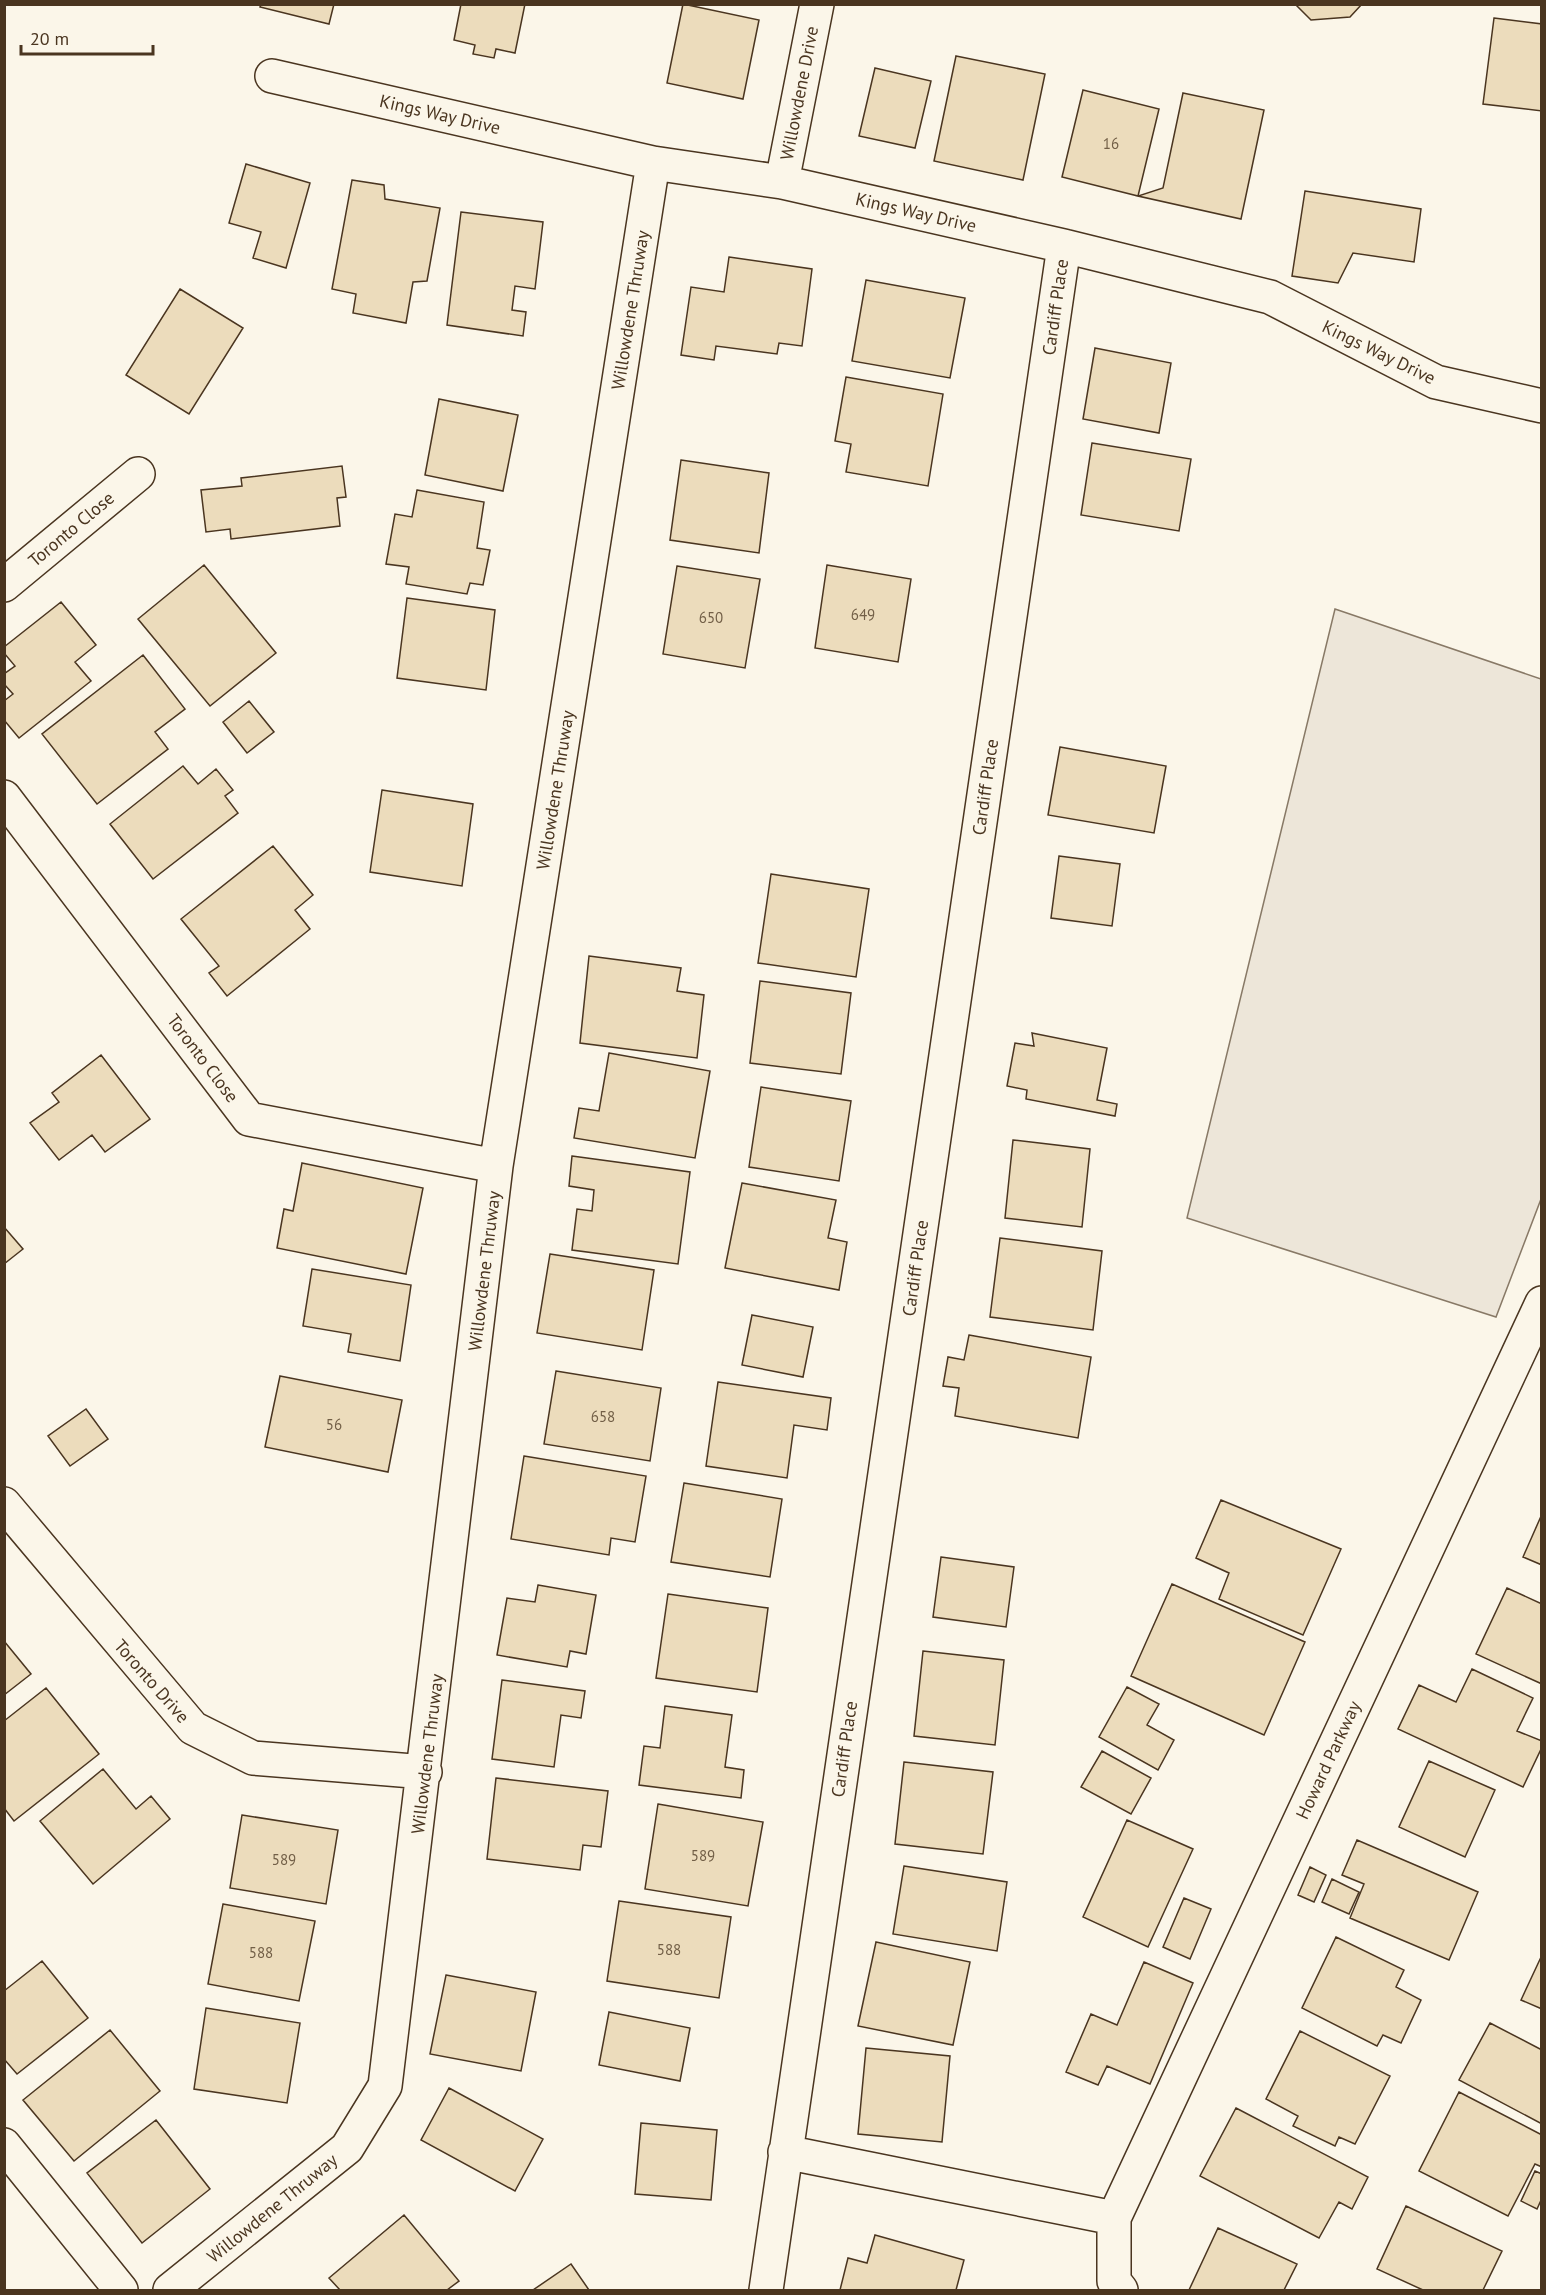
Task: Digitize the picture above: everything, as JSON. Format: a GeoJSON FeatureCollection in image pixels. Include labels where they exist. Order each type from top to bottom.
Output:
{"type":"FeatureCollection","features":[{"type":"Feature","properties":{"kind":"street","name":"Willowdene Drive"},"geometry":{"type":"LineString","coordinates":[[782,182],[817,4]]}},
{"type":"Feature","properties":{"kind":"street","name":"Kings Way Drive"},"geometry":{"type":"LineString","coordinates":[[272,76],[653,163],[782,182],[1064,246],[1270,297],[1437,382],[1542,406]]}},
{"type":"Feature","properties":{"kind":"street","name":"Willowdene Thruway"},"geometry":{"type":"LineString","coordinates":[[170,2290],[347,2148],[385,2086],[425,1772],[496,1166],[653,163]]}},
{"type":"Feature","properties":{"kind":"street","name":"Cardiff Place"},"geometry":{"type":"LineString","coordinates":[[766,2290],[1064,246]]}},
{"type":"Feature","properties":{"kind":"street","name":"Toronto Close"},"geometry":{"type":"LineString","coordinates":[[4,585],[138,474]]}},
{"type":"Feature","properties":{"kind":"street","name":"Toronto Close"},"geometry":{"type":"LineString","coordinates":[[4,797],[249,1119],[496,1166]]}},
{"type":"Feature","properties":{"kind":"street","name":"Howard Parkway"},"geometry":{"type":"LineString","coordinates":[[1114,2218],[1542,1303]]}},
{"type":"Feature","properties":{"kind":"street","name":"Toronto Drive"},"geometry":{"type":"LineString","coordinates":[[4,1504],[193,1728],[252,1758],[425,1772]]}},
{"type":"Feature","properties":{"kind":"street"},"geometry":{"type":"LineString","coordinates":[[4,2145],[121,2290]]}},
{"type":"Feature","properties":{"kind":"street"},"geometry":{"type":"LineString","coordinates":[[785,2152],[1114,2218],[1114,2281],[1121,2290]]}},
{"type":"Feature","properties":{"kind":"shaded area"},"geometry":{"type":"Polygon","coordinates":[[[1335,609],[1541,679],[1541,1199],[1496,1317],[1187,1218],[1335,609]]]}},
{"type":"Feature","properties":{"kind":"building"},"geometry":{"type":"Polygon","coordinates":[[[261,4],[334,4],[329,24],[260,7],[261,4]]]}},
{"type":"Feature","properties":{"kind":"building"},"geometry":{"type":"Polygon","coordinates":[[[461,4],[525,4],[515,53],[496,49],[494,58],[473,54],[475,45],[454,40],[461,4]]]}},
{"type":"Feature","properties":{"kind":"building"},"geometry":{"type":"Polygon","coordinates":[[[683,4],[759,20],[743,99],[667,83],[683,4]]]}},
{"type":"Feature","properties":{"kind":"building"},"geometry":{"type":"Polygon","coordinates":[[[1295,4],[1362,4],[1350,17],[1311,20],[1295,4]]]}},
{"type":"Feature","properties":{"kind":"building"},"geometry":{"type":"Polygon","coordinates":[[[1494,18],[1542,24],[1542,111],[1483,104],[1494,18]]]}},
{"type":"Feature","properties":{"kind":"building"},"geometry":{"type":"Polygon","coordinates":[[[956,56],[1045,74],[1023,180],[934,161],[956,56]]]}},
{"type":"Feature","properties":{"kind":"building"},"geometry":{"type":"Polygon","coordinates":[[[875,68],[931,81],[915,148],[859,136],[875,68]]]}},
{"type":"Feature","properties":{"kind":"building"},"geometry":{"type":"Polygon","coordinates":[[[1083,90],[1159,109],[1138,196],[1062,177],[1083,90]]]}},
{"type":"Feature","properties":{"kind":"building"},"geometry":{"type":"Polygon","coordinates":[[[1183,93],[1264,110],[1241,219],[1138,196],[1163,188],[1183,93]]]}},
{"type":"Feature","properties":{"kind":"building"},"geometry":{"type":"Polygon","coordinates":[[[246,164],[310,183],[286,268],[253,258],[261,232],[229,223],[246,164]]]}},
{"type":"Feature","properties":{"kind":"building"},"geometry":{"type":"Polygon","coordinates":[[[352,180],[384,185],[385,199],[440,208],[427,281],[413,282],[406,323],[353,313],[356,294],[332,289],[352,180]]]}},
{"type":"Feature","properties":{"kind":"building"},"geometry":{"type":"Polygon","coordinates":[[[1305,191],[1421,209],[1414,262],[1353,253],[1338,283],[1292,276],[1305,191]]]}},
{"type":"Feature","properties":{"kind":"building"},"geometry":{"type":"Polygon","coordinates":[[[461,212],[543,222],[535,289],[515,286],[512,310],[526,312],[523,336],[447,325],[461,212]]]}},
{"type":"Feature","properties":{"kind":"building"},"geometry":{"type":"Polygon","coordinates":[[[729,257],[812,269],[802,346],[779,343],[777,354],[716,346],[714,360],[681,355],[691,287],[724,292],[729,257]]]}},
{"type":"Feature","properties":{"kind":"building"},"geometry":{"type":"Polygon","coordinates":[[[866,280],[965,298],[950,378],[852,361],[866,280]]]}},
{"type":"Feature","properties":{"kind":"building"},"geometry":{"type":"Polygon","coordinates":[[[180,289],[243,328],[189,414],[126,375],[180,289]]]}},
{"type":"Feature","properties":{"kind":"building"},"geometry":{"type":"Polygon","coordinates":[[[1095,348],[1171,363],[1159,433],[1083,419],[1095,348]]]}},
{"type":"Feature","properties":{"kind":"building"},"geometry":{"type":"Polygon","coordinates":[[[846,377],[943,394],[928,486],[846,472],[851,444],[835,441],[846,377]]]}},
{"type":"Feature","properties":{"kind":"building"},"geometry":{"type":"Polygon","coordinates":[[[439,399],[518,415],[503,491],[425,475],[439,399]]]}},
{"type":"Feature","properties":{"kind":"building"},"geometry":{"type":"Polygon","coordinates":[[[1092,443],[1191,459],[1179,531],[1081,515],[1092,443]]]}},
{"type":"Feature","properties":{"kind":"building"},"geometry":{"type":"Polygon","coordinates":[[[681,460],[769,473],[759,553],[670,540],[681,460]]]}},
{"type":"Feature","properties":{"kind":"building"},"geometry":{"type":"Polygon","coordinates":[[[342,466],[346,497],[337,498],[340,526],[231,539],[230,529],[206,532],[201,490],[242,486],[241,478],[342,466]]]}},
{"type":"Feature","properties":{"kind":"building"},"geometry":{"type":"Polygon","coordinates":[[[417,490],[484,502],[477,548],[490,550],[483,585],[470,583],[467,594],[406,584],[409,567],[386,564],[395,514],[412,517],[417,490]]]}},
{"type":"Feature","properties":{"kind":"building"},"geometry":{"type":"Polygon","coordinates":[[[204,565],[276,653],[210,706],[138,619],[204,565]]]}},
{"type":"Feature","properties":{"kind":"building"},"geometry":{"type":"Polygon","coordinates":[[[827,565],[911,579],[898,662],[815,648],[827,565]]]}},
{"type":"Feature","properties":{"kind":"building"},"geometry":{"type":"Polygon","coordinates":[[[677,566],[760,579],[745,668],[663,654],[677,566]]]}},
{"type":"Feature","properties":{"kind":"building"},"geometry":{"type":"Polygon","coordinates":[[[407,598],[495,610],[486,690],[397,678],[407,598]]]}},
{"type":"Feature","properties":{"kind":"building"},"geometry":{"type":"Polygon","coordinates":[[[61,602],[96,645],[75,662],[91,681],[19,738],[4,720],[4,701],[13,694],[4,684],[4,674],[15,666],[4,653],[4,647],[61,602]]]}},
{"type":"Feature","properties":{"kind":"building"},"geometry":{"type":"Polygon","coordinates":[[[143,655],[185,709],[155,732],[168,749],[97,804],[42,734],[143,655]]]}},
{"type":"Feature","properties":{"kind":"building"},"geometry":{"type":"Polygon","coordinates":[[[249,701],[274,732],[247,753],[223,722],[249,701]]]}},
{"type":"Feature","properties":{"kind":"building"},"geometry":{"type":"Polygon","coordinates":[[[1060,747],[1166,766],[1154,833],[1048,815],[1060,747]]]}},
{"type":"Feature","properties":{"kind":"building"},"geometry":{"type":"Polygon","coordinates":[[[183,766],[198,784],[216,769],[233,790],[225,796],[238,813],[153,879],[110,824],[183,766]]]}},
{"type":"Feature","properties":{"kind":"building"},"geometry":{"type":"Polygon","coordinates":[[[382,790],[473,804],[462,886],[370,872],[382,790]]]}},
{"type":"Feature","properties":{"kind":"building"},"geometry":{"type":"Polygon","coordinates":[[[273,846],[313,895],[295,910],[310,929],[227,996],[209,973],[219,966],[181,919],[273,846]]]}},
{"type":"Feature","properties":{"kind":"building"},"geometry":{"type":"Polygon","coordinates":[[[1059,856],[1120,864],[1112,926],[1051,918],[1059,856]]]}},
{"type":"Feature","properties":{"kind":"building"},"geometry":{"type":"Polygon","coordinates":[[[771,874],[869,889],[856,977],[758,963],[771,874]]]}},
{"type":"Feature","properties":{"kind":"building"},"geometry":{"type":"Polygon","coordinates":[[[589,956],[681,968],[677,991],[704,995],[697,1058],[580,1043],[589,956]]]}},
{"type":"Feature","properties":{"kind":"building"},"geometry":{"type":"Polygon","coordinates":[[[760,981],[851,993],[841,1074],[750,1063],[760,981]]]}},
{"type":"Feature","properties":{"kind":"building"},"geometry":{"type":"Polygon","coordinates":[[[1032,1033],[1107,1048],[1097,1100],[1117,1104],[1115,1116],[1026,1099],[1027,1090],[1007,1086],[1015,1043],[1034,1046],[1032,1033]]]}},
{"type":"Feature","properties":{"kind":"building"},"geometry":{"type":"Polygon","coordinates":[[[609,1053],[710,1071],[695,1158],[574,1138],[579,1108],[599,1111],[609,1053]]]}},
{"type":"Feature","properties":{"kind":"building"},"geometry":{"type":"Polygon","coordinates":[[[101,1055],[150,1119],[105,1152],[92,1135],[59,1160],[30,1123],[59,1102],[52,1093],[101,1055]]]}},
{"type":"Feature","properties":{"kind":"building"},"geometry":{"type":"Polygon","coordinates":[[[761,1087],[851,1101],[839,1181],[749,1167],[761,1087]]]}},
{"type":"Feature","properties":{"kind":"building"},"geometry":{"type":"Polygon","coordinates":[[[1013,1140],[1090,1149],[1082,1227],[1005,1218],[1013,1140]]]}},
{"type":"Feature","properties":{"kind":"building"},"geometry":{"type":"Polygon","coordinates":[[[572,1156],[690,1172],[678,1264],[572,1250],[577,1209],[592,1211],[594,1190],[569,1186],[572,1156]]]}},
{"type":"Feature","properties":{"kind":"building"},"geometry":{"type":"Polygon","coordinates":[[[302,1163],[423,1188],[406,1274],[277,1248],[284,1209],[293,1211],[302,1163]]]}},
{"type":"Feature","properties":{"kind":"building"},"geometry":{"type":"Polygon","coordinates":[[[742,1183],[836,1200],[828,1238],[847,1242],[839,1290],[725,1268],[742,1183]]]}},
{"type":"Feature","properties":{"kind":"building"},"geometry":{"type":"Polygon","coordinates":[[[4,1227],[23,1249],[4,1264],[4,1227]]]}},
{"type":"Feature","properties":{"kind":"building"},"geometry":{"type":"Polygon","coordinates":[[[1000,1238],[1102,1251],[1093,1330],[990,1317],[1000,1238]]]}},
{"type":"Feature","properties":{"kind":"building"},"geometry":{"type":"Polygon","coordinates":[[[550,1254],[654,1270],[642,1350],[537,1333],[550,1254]]]}},
{"type":"Feature","properties":{"kind":"building"},"geometry":{"type":"Polygon","coordinates":[[[312,1269],[411,1285],[400,1361],[348,1352],[351,1334],[303,1326],[312,1269]]]}},
{"type":"Feature","properties":{"kind":"building"},"geometry":{"type":"Polygon","coordinates":[[[752,1315],[813,1327],[803,1377],[742,1365],[752,1315]]]}},
{"type":"Feature","properties":{"kind":"building"},"geometry":{"type":"Polygon","coordinates":[[[969,1335],[1091,1357],[1078,1438],[955,1416],[959,1388],[943,1386],[948,1357],[964,1360],[969,1335]]]}},
{"type":"Feature","properties":{"kind":"building"},"geometry":{"type":"Polygon","coordinates":[[[556,1371],[661,1388],[650,1461],[544,1444],[556,1371]]]}},
{"type":"Feature","properties":{"kind":"building"},"geometry":{"type":"Polygon","coordinates":[[[280,1376],[402,1400],[388,1472],[265,1447],[280,1376]]]}},
{"type":"Feature","properties":{"kind":"building"},"geometry":{"type":"Polygon","coordinates":[[[718,1382],[831,1398],[827,1430],[794,1425],[787,1478],[706,1466],[718,1382]]]}},
{"type":"Feature","properties":{"kind":"building"},"geometry":{"type":"Polygon","coordinates":[[[86,1409],[108,1439],[70,1466],[48,1436],[86,1409]]]}},
{"type":"Feature","properties":{"kind":"building"},"geometry":{"type":"Polygon","coordinates":[[[524,1456],[646,1476],[635,1542],[611,1538],[609,1555],[511,1539],[524,1456]]]}},
{"type":"Feature","properties":{"kind":"building"},"geometry":{"type":"Polygon","coordinates":[[[684,1483],[782,1499],[770,1577],[671,1562],[684,1483]]]}},
{"type":"Feature","properties":{"kind":"building"},"geometry":{"type":"Polygon","coordinates":[[[1221,1500],[1341,1549],[1303,1635],[1219,1599],[1229,1573],[1196,1558],[1221,1500]]]}},
{"type":"Feature","properties":{"kind":"building"},"geometry":{"type":"Polygon","coordinates":[[[1542,1514],[1542,1565],[1523,1557],[1542,1514]]]}},
{"type":"Feature","properties":{"kind":"building"},"geometry":{"type":"Polygon","coordinates":[[[941,1557],[1014,1567],[1006,1627],[933,1617],[941,1557]]]}},
{"type":"Feature","properties":{"kind":"building"},"geometry":{"type":"Polygon","coordinates":[[[1172,1584],[1305,1642],[1264,1735],[1131,1676],[1172,1584]]]}},
{"type":"Feature","properties":{"kind":"building"},"geometry":{"type":"Polygon","coordinates":[[[538,1585],[596,1595],[586,1654],[570,1651],[567,1667],[497,1655],[507,1598],[535,1602],[538,1585]]]}},
{"type":"Feature","properties":{"kind":"building"},"geometry":{"type":"Polygon","coordinates":[[[1507,1588],[1542,1604],[1542,1684],[1476,1654],[1507,1588]]]}},
{"type":"Feature","properties":{"kind":"building"},"geometry":{"type":"Polygon","coordinates":[[[668,1594],[768,1608],[757,1692],[656,1678],[668,1594]]]}},
{"type":"Feature","properties":{"kind":"building"},"geometry":{"type":"Polygon","coordinates":[[[4,1641],[31,1674],[4,1695],[4,1641]]]}},
{"type":"Feature","properties":{"kind":"building"},"geometry":{"type":"Polygon","coordinates":[[[923,1651],[1004,1660],[995,1745],[914,1736],[923,1651]]]}},
{"type":"Feature","properties":{"kind":"building"},"geometry":{"type":"Polygon","coordinates":[[[1472,1669],[1533,1698],[1517,1731],[1542,1741],[1542,1747],[1523,1787],[1398,1729],[1419,1685],[1456,1702],[1472,1669]]]}},
{"type":"Feature","properties":{"kind":"building"},"geometry":{"type":"Polygon","coordinates":[[[502,1680],[585,1691],[581,1718],[561,1715],[554,1767],[492,1759],[502,1680]]]}},
{"type":"Feature","properties":{"kind":"building"},"geometry":{"type":"Polygon","coordinates":[[[1127,1687],[1159,1704],[1147,1725],[1174,1740],[1158,1770],[1099,1737],[1127,1687]]]}},
{"type":"Feature","properties":{"kind":"building"},"geometry":{"type":"Polygon","coordinates":[[[46,1688],[99,1754],[14,1821],[4,1808],[4,1721],[46,1688]]]}},
{"type":"Feature","properties":{"kind":"building"},"geometry":{"type":"Polygon","coordinates":[[[665,1706],[732,1715],[725,1767],[744,1770],[741,1798],[639,1785],[644,1746],[660,1748],[665,1706]]]}},
{"type":"Feature","properties":{"kind":"building"},"geometry":{"type":"Polygon","coordinates":[[[1102,1751],[1151,1778],[1131,1814],[1081,1787],[1102,1751]]]}},
{"type":"Feature","properties":{"kind":"building"},"geometry":{"type":"Polygon","coordinates":[[[1429,1761],[1495,1790],[1465,1857],[1399,1827],[1429,1761]]]}},
{"type":"Feature","properties":{"kind":"building"},"geometry":{"type":"Polygon","coordinates":[[[904,1762],[993,1772],[983,1854],[895,1844],[904,1762]]]}},
{"type":"Feature","properties":{"kind":"building"},"geometry":{"type":"Polygon","coordinates":[[[103,1769],[136,1809],[151,1796],[170,1819],[93,1884],[40,1821],[103,1769]]]}},
{"type":"Feature","properties":{"kind":"building"},"geometry":{"type":"Polygon","coordinates":[[[496,1778],[608,1791],[601,1847],[583,1845],[580,1870],[487,1859],[496,1778]]]}},
{"type":"Feature","properties":{"kind":"building"},"geometry":{"type":"Polygon","coordinates":[[[658,1804],[763,1822],[748,1906],[645,1889],[658,1804]]]}},
{"type":"Feature","properties":{"kind":"building"},"geometry":{"type":"Polygon","coordinates":[[[242,1815],[338,1830],[326,1904],[230,1888],[242,1815]]]}},
{"type":"Feature","properties":{"kind":"building"},"geometry":{"type":"Polygon","coordinates":[[[1127,1820],[1193,1849],[1148,1947],[1083,1917],[1127,1820]]]}},
{"type":"Feature","properties":{"kind":"building"},"geometry":{"type":"Polygon","coordinates":[[[1357,1840],[1478,1892],[1449,1960],[1350,1918],[1364,1884],[1342,1875],[1357,1840]]]}},
{"type":"Feature","properties":{"kind":"building"},"geometry":{"type":"Polygon","coordinates":[[[904,1866],[1007,1882],[997,1951],[893,1934],[904,1866]]]}},
{"type":"Feature","properties":{"kind":"building"},"geometry":{"type":"Polygon","coordinates":[[[1310,1867],[1326,1875],[1314,1902],[1298,1895],[1310,1867]]]}},
{"type":"Feature","properties":{"kind":"building"},"geometry":{"type":"Polygon","coordinates":[[[1332,1879],[1359,1892],[1349,1914],[1322,1902],[1332,1879]]]}},
{"type":"Feature","properties":{"kind":"building"},"geometry":{"type":"Polygon","coordinates":[[[1184,1898],[1211,1909],[1190,1959],[1163,1947],[1184,1898]]]}},
{"type":"Feature","properties":{"kind":"building"},"geometry":{"type":"Polygon","coordinates":[[[619,1901],[731,1917],[719,1998],[607,1981],[619,1901]]]}},
{"type":"Feature","properties":{"kind":"building"},"geometry":{"type":"Polygon","coordinates":[[[223,1904],[315,1921],[299,2001],[208,1984],[223,1904]]]}},
{"type":"Feature","properties":{"kind":"building"},"geometry":{"type":"Polygon","coordinates":[[[1336,1937],[1404,1970],[1396,1987],[1421,2000],[1401,2043],[1383,2035],[1377,2046],[1302,2008],[1336,1937]]]}},
{"type":"Feature","properties":{"kind":"building"},"geometry":{"type":"Polygon","coordinates":[[[876,1942],[970,1962],[953,2045],[858,2026],[876,1942]]]}},
{"type":"Feature","properties":{"kind":"building"},"geometry":{"type":"Polygon","coordinates":[[[1542,1955],[1542,2009],[1521,2000],[1542,1955]]]}},
{"type":"Feature","properties":{"kind":"building"},"geometry":{"type":"Polygon","coordinates":[[[42,1961],[88,2018],[17,2074],[4,2059],[4,1991],[42,1961]]]}},
{"type":"Feature","properties":{"kind":"building"},"geometry":{"type":"Polygon","coordinates":[[[1144,1962],[1193,1983],[1150,2084],[1107,2066],[1098,2085],[1066,2072],[1091,2014],[1117,2025],[1144,1962]]]}},
{"type":"Feature","properties":{"kind":"building"},"geometry":{"type":"Polygon","coordinates":[[[446,1975],[536,1992],[521,2071],[430,2054],[446,1975]]]}},
{"type":"Feature","properties":{"kind":"building"},"geometry":{"type":"Polygon","coordinates":[[[206,2008],[300,2023],[287,2103],[194,2089],[206,2008]]]}},
{"type":"Feature","properties":{"kind":"building"},"geometry":{"type":"Polygon","coordinates":[[[609,2012],[690,2028],[680,2081],[599,2065],[609,2012]]]}},
{"type":"Feature","properties":{"kind":"building"},"geometry":{"type":"Polygon","coordinates":[[[1490,2023],[1542,2050],[1542,2124],[1459,2080],[1490,2023]]]}},
{"type":"Feature","properties":{"kind":"building"},"geometry":{"type":"Polygon","coordinates":[[[110,2030],[160,2091],[74,2161],[23,2100],[110,2030]]]}},
{"type":"Feature","properties":{"kind":"building"},"geometry":{"type":"Polygon","coordinates":[[[1300,2031],[1390,2076],[1355,2144],[1339,2137],[1335,2146],[1293,2126],[1298,2116],[1266,2099],[1300,2031]]]}},
{"type":"Feature","properties":{"kind":"building"},"geometry":{"type":"Polygon","coordinates":[[[866,2048],[950,2056],[942,2142],[858,2134],[866,2048]]]}},
{"type":"Feature","properties":{"kind":"building"},"geometry":{"type":"Polygon","coordinates":[[[449,2088],[543,2139],[515,2191],[421,2140],[449,2088]]]}},
{"type":"Feature","properties":{"kind":"building"},"geometry":{"type":"Polygon","coordinates":[[[1459,2092],[1542,2135],[1542,2167],[1535,2164],[1508,2216],[1419,2171],[1459,2092]]]}},
{"type":"Feature","properties":{"kind":"building"},"geometry":{"type":"Polygon","coordinates":[[[1236,2108],[1368,2177],[1352,2209],[1339,2202],[1319,2238],[1200,2176],[1236,2108]]]}},
{"type":"Feature","properties":{"kind":"building"},"geometry":{"type":"Polygon","coordinates":[[[156,2120],[210,2189],[142,2243],[87,2173],[156,2120]]]}},
{"type":"Feature","properties":{"kind":"building"},"geometry":{"type":"Polygon","coordinates":[[[641,2123],[717,2130],[711,2200],[635,2194],[641,2123]]]}},
{"type":"Feature","properties":{"kind":"building"},"geometry":{"type":"Polygon","coordinates":[[[1535,2171],[1542,2174],[1542,2198],[1537,2209],[1521,2201],[1535,2171]]]}},
{"type":"Feature","properties":{"kind":"building"},"geometry":{"type":"Polygon","coordinates":[[[1406,2206],[1502,2251],[1483,2290],[1423,2290],[1377,2269],[1406,2206]]]}},
{"type":"Feature","properties":{"kind":"building"},"geometry":{"type":"Polygon","coordinates":[[[404,2215],[459,2281],[447,2290],[340,2290],[329,2278],[404,2215]]]}},
{"type":"Feature","properties":{"kind":"building"},"geometry":{"type":"Polygon","coordinates":[[[1218,2228],[1297,2264],[1284,2290],[1189,2290],[1218,2228]]]}},
{"type":"Feature","properties":{"kind":"building"},"geometry":{"type":"Polygon","coordinates":[[[875,2235],[964,2260],[956,2290],[840,2290],[848,2258],[867,2263],[875,2235]]]}},
{"type":"Feature","properties":{"kind":"building"},"geometry":{"type":"Polygon","coordinates":[[[571,2264],[589,2290],[533,2290],[571,2264]]]}}]}
